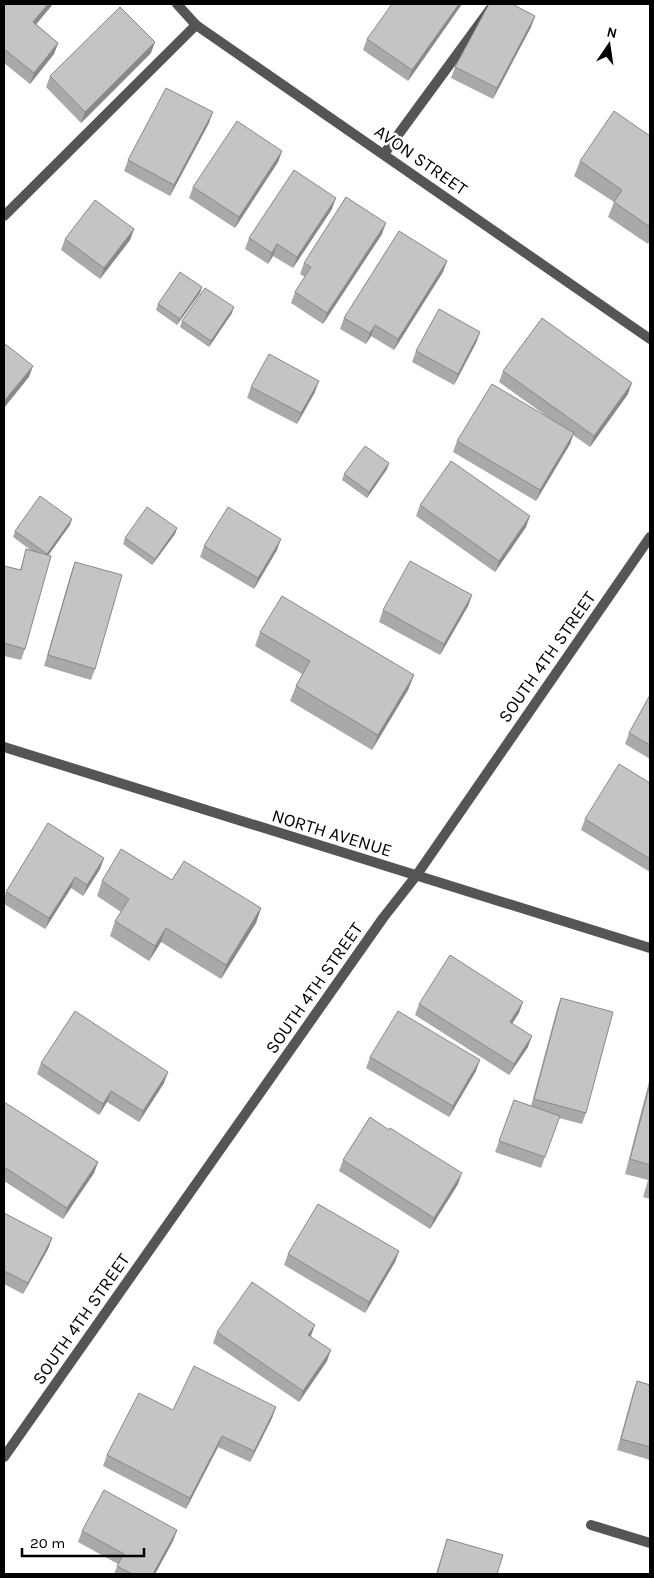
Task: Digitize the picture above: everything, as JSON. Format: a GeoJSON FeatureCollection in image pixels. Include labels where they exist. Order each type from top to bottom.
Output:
{"type":"FeatureCollection","features":[{"type":"Feature","properties":{"kind":"street","name":"AVON STREET"},"geometry":{"type":"LineString","coordinates":[[176,4],[196,24],[650,339]]}},
{"type":"Feature","properties":{"kind":"street"},"geometry":{"type":"LineString","coordinates":[[384,154],[494,4]]}},
{"type":"Feature","properties":{"kind":"street"},"geometry":{"type":"LineString","coordinates":[[4,216],[196,24]]}},
{"type":"Feature","properties":{"kind":"street","name":"SOUTH 4TH STREET"},"geometry":{"type":"LineString","coordinates":[[4,1457],[377,926],[416,876],[650,537]]}},
{"type":"Feature","properties":{"kind":"street","name":"NORTH AVENUE"},"geometry":{"type":"LineString","coordinates":[[4,747],[650,948]]}},
{"type":"Feature","properties":{"kind":"street"},"geometry":{"type":"LineString","coordinates":[[591,1525],[650,1543]]}},
{"type":"Feature","properties":{"kind":"building"},"geometry":{"type":"Polygon","coordinates":[[[4,4],[48,4],[33,22],[58,43],[34,73],[4,49],[4,4]]]}},
{"type":"Feature","properties":{"kind":"building"},"geometry":{"type":"Polygon","coordinates":[[[392,4],[459,4],[412,70],[367,39],[392,4]]]}},
{"type":"Feature","properties":{"kind":"building"},"geometry":{"type":"Polygon","coordinates":[[[489,4],[512,4],[535,16],[497,88],[455,67],[489,4]]]}},
{"type":"Feature","properties":{"kind":"building"},"geometry":{"type":"Polygon","coordinates":[[[120,7],[155,42],[85,112],[50,76],[120,7]]]}},
{"type":"Feature","properties":{"kind":"building"},"geometry":{"type":"Polygon","coordinates":[[[166,88],[213,112],[174,185],[128,160],[166,88]]]}},
{"type":"Feature","properties":{"kind":"building"},"geometry":{"type":"Polygon","coordinates":[[[614,111],[650,136],[650,227],[614,202],[622,190],[580,161],[614,111]]]}},
{"type":"Feature","properties":{"kind":"building"},"geometry":{"type":"Polygon","coordinates":[[[237,121],[282,151],[239,217],[193,187],[237,121]]]}},
{"type":"Feature","properties":{"kind":"building"},"geometry":{"type":"Polygon","coordinates":[[[294,170],[336,198],[297,257],[277,244],[272,253],[249,238],[294,170]]]}},
{"type":"Feature","properties":{"kind":"building"},"geometry":{"type":"Polygon","coordinates":[[[346,197],[386,223],[327,313],[295,292],[311,267],[304,263],[346,197]]]}},
{"type":"Feature","properties":{"kind":"building"},"geometry":{"type":"Polygon","coordinates":[[[95,200],[134,229],[104,268],[65,239],[95,200]]]}},
{"type":"Feature","properties":{"kind":"building"},"geometry":{"type":"Polygon","coordinates":[[[399,231],[447,261],[398,339],[375,325],[370,333],[344,318],[399,231]]]}},
{"type":"Feature","properties":{"kind":"building"},"geometry":{"type":"Polygon","coordinates":[[[180,272],[202,287],[180,319],[158,304],[180,272]]]}},
{"type":"Feature","properties":{"kind":"building"},"geometry":{"type":"Polygon","coordinates":[[[205,288],[234,307],[211,341],[182,321],[205,288]]]}},
{"type":"Feature","properties":{"kind":"building"},"geometry":{"type":"Polygon","coordinates":[[[439,309],[480,332],[458,374],[416,351],[439,309]]]}},
{"type":"Feature","properties":{"kind":"building"},"geometry":{"type":"Polygon","coordinates":[[[542,318],[632,383],[594,436],[503,371],[542,318]]]}},
{"type":"Feature","properties":{"kind":"building"},"geometry":{"type":"Polygon","coordinates":[[[4,343],[33,366],[5,400],[4,400],[4,343]]]}},
{"type":"Feature","properties":{"kind":"building"},"geometry":{"type":"Polygon","coordinates":[[[269,354],[319,381],[301,413],[251,387],[269,354]]]}},
{"type":"Feature","properties":{"kind":"building"},"geometry":{"type":"Polygon","coordinates":[[[492,384],[574,433],[540,490],[457,441],[492,384]]]}},
{"type":"Feature","properties":{"kind":"building"},"geometry":{"type":"Polygon","coordinates":[[[365,446],[389,463],[369,492],[344,474],[365,446]]]}},
{"type":"Feature","properties":{"kind":"building"},"geometry":{"type":"Polygon","coordinates":[[[451,461],[530,516],[499,561],[420,505],[451,461]]]}},
{"type":"Feature","properties":{"kind":"building"},"geometry":{"type":"Polygon","coordinates":[[[40,496],[72,519],[47,554],[15,531],[40,496]]]}},
{"type":"Feature","properties":{"kind":"building"},"geometry":{"type":"Polygon","coordinates":[[[147,507],[177,528],[155,559],[125,538],[147,507]]]}},
{"type":"Feature","properties":{"kind":"building"},"geometry":{"type":"Polygon","coordinates":[[[228,507],[281,539],[258,578],[204,546],[228,507]]]}},
{"type":"Feature","properties":{"kind":"building"},"geometry":{"type":"Polygon","coordinates":[[[26,549],[51,556],[25,649],[4,643],[4,566],[21,570],[26,549]]]}},
{"type":"Feature","properties":{"kind":"building"},"geometry":{"type":"Polygon","coordinates":[[[410,561],[472,595],[444,644],[383,610],[410,561]]]}},
{"type":"Feature","properties":{"kind":"building"},"geometry":{"type":"Polygon","coordinates":[[[75,562],[122,575],[95,669],[48,655],[75,562]]]}},
{"type":"Feature","properties":{"kind":"building"},"geometry":{"type":"Polygon","coordinates":[[[282,596],[414,675],[378,735],[296,686],[310,661],[260,632],[282,596]]]}},
{"type":"Feature","properties":{"kind":"building"},"geometry":{"type":"Polygon","coordinates":[[[650,695],[650,745],[629,733],[650,695]]]}},
{"type":"Feature","properties":{"kind":"building"},"geometry":{"type":"Polygon","coordinates":[[[619,764],[650,783],[650,859],[585,819],[619,764]]]}},
{"type":"Feature","properties":{"kind":"building"},"geometry":{"type":"Polygon","coordinates":[[[48,823],[104,858],[87,885],[75,877],[49,918],[6,892],[48,823]]]}},
{"type":"Feature","properties":{"kind":"building"},"geometry":{"type":"Polygon","coordinates":[[[121,849],[172,880],[184,861],[261,908],[226,965],[166,928],[155,946],[115,921],[129,899],[102,881],[121,849]]]}},
{"type":"Feature","properties":{"kind":"building"},"geometry":{"type":"Polygon","coordinates":[[[450,955],[523,1002],[510,1022],[532,1036],[514,1064],[419,1004],[450,955]]]}},
{"type":"Feature","properties":{"kind":"building"},"geometry":{"type":"Polygon","coordinates":[[[561,998],[613,1012],[586,1113],[534,1099],[561,998]]]}},
{"type":"Feature","properties":{"kind":"building"},"geometry":{"type":"Polygon","coordinates":[[[75,1011],[168,1072],[143,1111],[111,1091],[103,1104],[41,1063],[75,1011]]]}},
{"type":"Feature","properties":{"kind":"building"},"geometry":{"type":"Polygon","coordinates":[[[398,1011],[480,1060],[453,1106],[370,1057],[398,1011]]]}},
{"type":"Feature","properties":{"kind":"building"},"geometry":{"type":"Polygon","coordinates":[[[650,1084],[650,1165],[630,1159],[650,1084]]]}},
{"type":"Feature","properties":{"kind":"building"},"geometry":{"type":"Polygon","coordinates":[[[514,1100],[560,1116],[545,1157],[499,1141],[514,1100]]]}},
{"type":"Feature","properties":{"kind":"building"},"geometry":{"type":"Polygon","coordinates":[[[4,1102],[98,1162],[67,1208],[4,1167],[4,1102]]]}},
{"type":"Feature","properties":{"kind":"building"},"geometry":{"type":"Polygon","coordinates":[[[370,1117],[462,1173],[434,1218],[343,1160],[370,1117]]]}},
{"type":"Feature","properties":{"kind":"building"},"geometry":{"type":"Polygon","coordinates":[[[318,1204],[399,1251],[369,1302],[288,1254],[318,1204]]]}},
{"type":"Feature","properties":{"kind":"building"},"geometry":{"type":"Polygon","coordinates":[[[4,1213],[52,1238],[28,1283],[4,1271],[4,1213]]]}},
{"type":"Feature","properties":{"kind":"building"},"geometry":{"type":"Polygon","coordinates":[[[252,1282],[315,1325],[308,1335],[331,1350],[303,1391],[217,1332],[252,1282]]]}},
{"type":"Feature","properties":{"kind":"building"},"geometry":{"type":"Polygon","coordinates":[[[194,1366],[276,1407],[254,1451],[222,1436],[190,1498],[107,1455],[139,1393],[173,1410],[194,1366]]]}},
{"type":"Feature","properties":{"kind":"building"},"geometry":{"type":"Polygon","coordinates":[[[637,1381],[650,1385],[650,1447],[621,1439],[637,1381]]]}},
{"type":"Feature","properties":{"kind":"building"},"geometry":{"type":"Polygon","coordinates":[[[104,1490],[177,1530],[153,1574],[132,1574],[117,1566],[124,1554],[82,1531],[104,1490]]]}},
{"type":"Feature","properties":{"kind":"building"},"geometry":{"type":"Polygon","coordinates":[[[447,1539],[503,1555],[497,1574],[437,1574],[447,1539]]]}}]}
